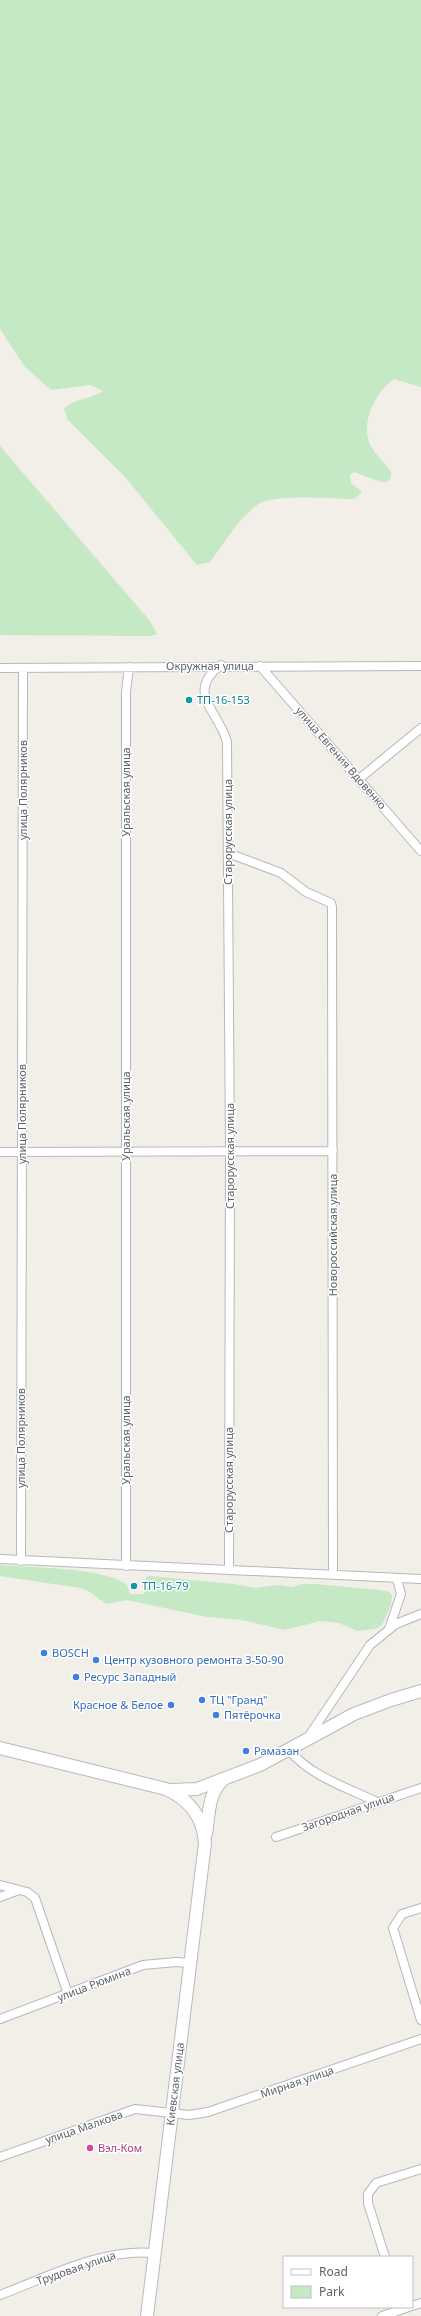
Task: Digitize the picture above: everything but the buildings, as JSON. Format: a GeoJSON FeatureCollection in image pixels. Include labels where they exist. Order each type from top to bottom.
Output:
{"type":"FeatureCollection","features":[{"type":"Feature","properties":{"kind":"main road"},"geometry":{"type":"LineString","coordinates":[[0,1748],[166,1789],[184,1791],[197,1789],[289,1750],[354,1714],[391,1700],[421,1691]]}},
{"type":"Feature","properties":{"kind":"main road"},"geometry":{"type":"LineString","coordinates":[[204,1847],[213,1795],[216,1788],[227,1777]]}},
{"type":"Feature","properties":{"kind":"main road"},"geometry":{"type":"LineString","coordinates":[[166,1789],[178,1795],[193,1808],[202,1826],[204,1847]]}},
{"type":"Feature","properties":{"kind":"main road","name":"Киевская улица"},"geometry":{"type":"LineString","coordinates":[[147,2316],[204,1847]]}},
{"type":"Feature","properties":{"kind":"street","name":"Окружная улица"},"geometry":{"type":"LineString","coordinates":[[0,668],[221,665],[421,666]]}},
{"type":"Feature","properties":{"kind":"street","name":"Старорусская улица"},"geometry":{"type":"LineString","coordinates":[[221,665],[212,672],[207,679],[205,696],[213,715],[225,733],[227,742],[230,1150],[229,1570]]}},
{"type":"Feature","properties":{"kind":"street","name":"улица Евгения Вдовенко"},"geometry":{"type":"LineString","coordinates":[[260,666],[421,851]]}},
{"type":"Feature","properties":{"kind":"street","name":"Уральская улица"},"geometry":{"type":"LineString","coordinates":[[126,1566],[126,692],[129,667]]}},
{"type":"Feature","properties":{"kind":"street","name":"улица Полярников"},"geometry":{"type":"LineString","coordinates":[[21,1561],[23,668]]}},
{"type":"Feature","properties":{"kind":"street"},"geometry":{"type":"LineString","coordinates":[[359,779],[421,728]]}},
{"type":"Feature","properties":{"kind":"street","name":"Новороссийская улица"},"geometry":{"type":"LineString","coordinates":[[228,854],[281,873],[306,892],[326,900],[332,907],[333,1574]]}},
{"type":"Feature","properties":{"kind":"street"},"geometry":{"type":"LineString","coordinates":[[0,1152],[230,1150],[333,1151]]}},
{"type":"Feature","properties":{"kind":"street"},"geometry":{"type":"LineString","coordinates":[[0,1559],[421,1579]]}},
{"type":"Feature","properties":{"kind":"street"},"geometry":{"type":"LineString","coordinates":[[390,1629],[401,1594],[397,1579]]}},
{"type":"Feature","properties":{"kind":"street"},"geometry":{"type":"LineString","coordinates":[[306,1740],[370,1645],[390,1629],[421,1614]]}},
{"type":"Feature","properties":{"kind":"street"},"geometry":{"type":"LineString","coordinates":[[289,1750],[296,1759],[313,1770],[377,1802]]}},
{"type":"Feature","properties":{"kind":"street","name":"Загородная улица"},"geometry":{"type":"LineString","coordinates":[[276,1837],[421,1788]]}},
{"type":"Feature","properties":{"kind":"street"},"geometry":{"type":"LineString","coordinates":[[0,1885],[32,1895],[37,1903],[68,1994]]}},
{"type":"Feature","properties":{"kind":"street"},"geometry":{"type":"LineString","coordinates":[[0,1897],[19,1890]]}},
{"type":"Feature","properties":{"kind":"street"},"geometry":{"type":"LineString","coordinates":[[421,1908],[402,1914],[393,1928],[421,2020]]}},
{"type":"Feature","properties":{"kind":"street","name":"улица Рюмина"},"geometry":{"type":"LineString","coordinates":[[0,2019],[143,1965],[176,1962],[190,1964]]}},
{"type":"Feature","properties":{"kind":"street","name":"Мирная улица"},"geometry":{"type":"LineString","coordinates":[[171,2112],[189,2115],[208,2112],[421,2039]]}},
{"type":"Feature","properties":{"kind":"street","name":"улица Малкова"},"geometry":{"type":"LineString","coordinates":[[0,2157],[135,2109],[171,2112]]}},
{"type":"Feature","properties":{"kind":"street"},"geometry":{"type":"LineString","coordinates":[[385,2256],[368,2203],[368,2194],[376,2182],[421,2169]]}},
{"type":"Feature","properties":{"kind":"street","name":"Трудовая улица"},"geometry":{"type":"LineString","coordinates":[[0,2295],[108,2255],[127,2252],[154,2252]]}},
{"type":"Feature","properties":{"kind":"street"},"geometry":{"type":"LineString","coordinates":[[382,2316],[404,2308]]}},
{"type":"Feature","properties":{"kind":"green space"},"geometry":{"type":"Polygon","coordinates":[[[0,0],[421,0],[421,387],[394,379],[381,391],[368,418],[367,436],[370,445],[391,472],[391,478],[387,482],[381,482],[354,472],[350,475],[351,483],[362,492],[355,499],[289,498],[265,501],[257,505],[244,517],[210,562],[197,565],[125,477],[68,420],[64,409],[68,405],[103,391],[90,385],[51,390],[25,367],[0,329],[0,0]]]}},
{"type":"Feature","properties":{"kind":"green space"},"geometry":{"type":"Polygon","coordinates":[[[0,446],[150,621],[157,634],[151,636],[0,635],[0,446]]]}},
{"type":"Feature","properties":{"kind":"green space"},"geometry":{"type":"Polygon","coordinates":[[[0,1565],[66,1569],[102,1575],[116,1579],[127,1585],[130,1594],[144,1594],[146,1577],[150,1576],[234,1584],[255,1588],[278,1585],[293,1587],[302,1584],[315,1584],[380,1590],[389,1592],[392,1595],[391,1605],[382,1625],[375,1629],[357,1631],[339,1623],[320,1621],[285,1630],[242,1620],[207,1617],[127,1600],[106,1604],[90,1592],[80,1588],[0,1576],[0,1565]]]}},
{"type":"Feature","properties":{"kind":"place","name":"ТП-16-153"},"geometry":{"type":"Point","coordinates":[189,700]}},
{"type":"Feature","properties":{"kind":"place","name":"ТП-16-79"},"geometry":{"type":"Point","coordinates":[134,1586]}},
{"type":"Feature","properties":{"kind":"place","name":"BOSCH"},"geometry":{"type":"Point","coordinates":[44,1653]}},
{"type":"Feature","properties":{"kind":"place","name":"Центр кузовного ремонта 3-50-90"},"geometry":{"type":"Point","coordinates":[96,1660]}},
{"type":"Feature","properties":{"kind":"place","name":"Ресурс Западный"},"geometry":{"type":"Point","coordinates":[76,1677]}},
{"type":"Feature","properties":{"kind":"place","name":"ТЦ \"Гранд\""},"geometry":{"type":"Point","coordinates":[202,1700]}},
{"type":"Feature","properties":{"kind":"place","name":"Красное & Белое"},"geometry":{"type":"Point","coordinates":[171,1705]}},
{"type":"Feature","properties":{"kind":"place","name":"Пятёрочка"},"geometry":{"type":"Point","coordinates":[216,1715]}},
{"type":"Feature","properties":{"kind":"place","name":"Рамазан"},"geometry":{"type":"Point","coordinates":[246,1751]}},
{"type":"Feature","properties":{"kind":"place","name":"Вэл-Ком"},"geometry":{"type":"Point","coordinates":[90,2148]}}]}
